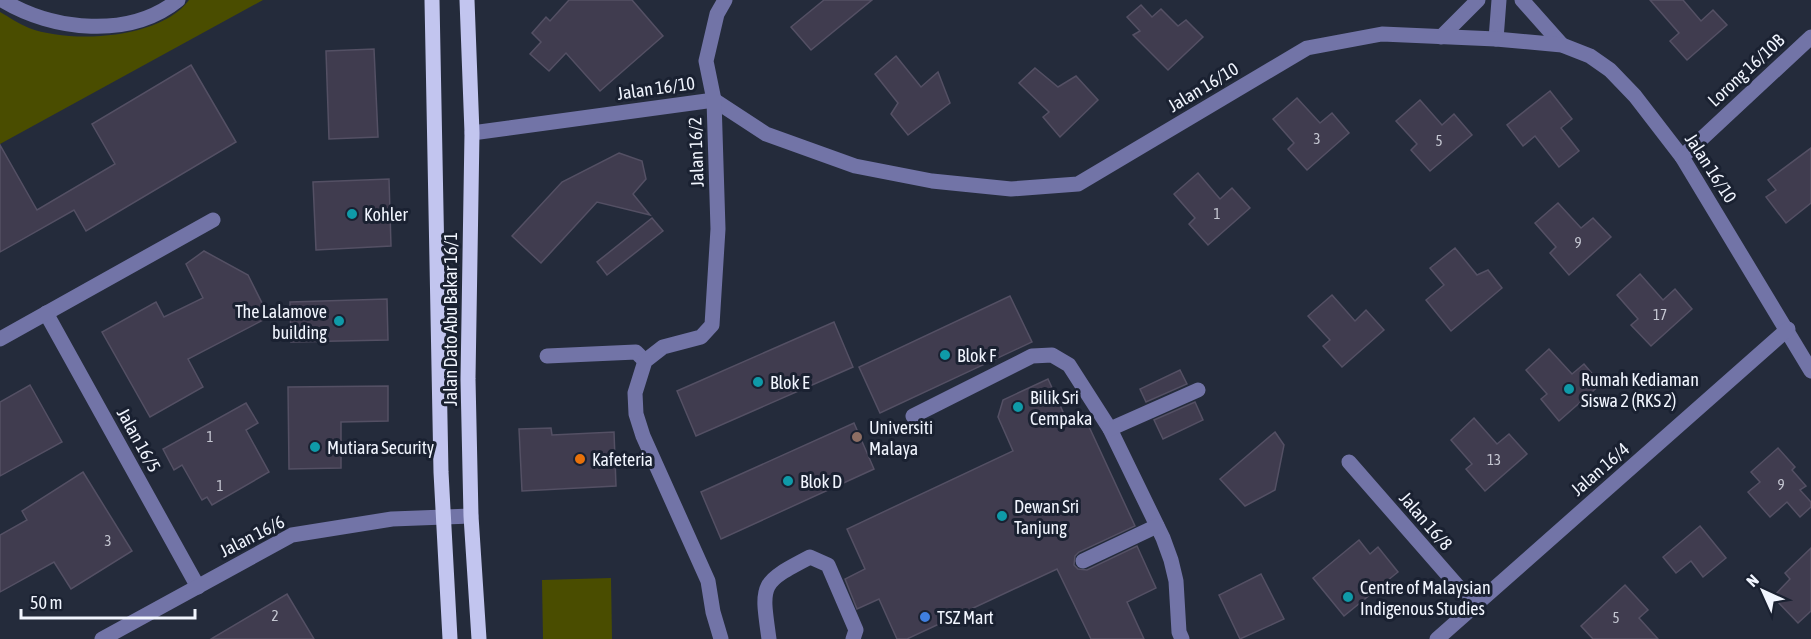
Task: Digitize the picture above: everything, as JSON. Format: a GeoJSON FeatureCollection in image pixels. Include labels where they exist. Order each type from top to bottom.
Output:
{"type":"FeatureCollection","features":[{"type":"Feature","properties":{"kind":"main road","name":"Jalan Dato Abu Bakar 16/1"},"geometry":{"type":"LineString","coordinates":[[432,0],[443,517],[450,639]]}},
{"type":"Feature","properties":{"kind":"main road","name":"Jalan Dato Abu Bakar 16/1"},"geometry":{"type":"LineString","coordinates":[[467,0],[472,133],[468,379],[471,516],[478,639]]}},
{"type":"Feature","properties":{"kind":"street"},"geometry":{"type":"LineString","coordinates":[[2,0],[35,16],[63,23],[98,25],[128,24],[151,17],[178,0]]}},
{"type":"Feature","properties":{"kind":"street","name":"Jalan 16/2"},"geometry":{"type":"LineString","coordinates":[[645,361],[663,347],[701,337],[712,324],[715,307],[718,229],[714,100],[706,61],[717,14],[725,0]]}},
{"type":"Feature","properties":{"kind":"street"},"geometry":{"type":"LineString","coordinates":[[1441,37],[1478,0]]}},
{"type":"Feature","properties":{"kind":"street"},"geometry":{"type":"LineString","coordinates":[[1496,39],[1500,0]]}},
{"type":"Feature","properties":{"kind":"street"},"geometry":{"type":"LineString","coordinates":[[1522,0],[1562,45]]}},
{"type":"Feature","properties":{"kind":"street","name":"Jalan 16/10"},"geometry":{"type":"LineString","coordinates":[[472,133],[714,100],[766,134],[855,166],[932,181],[1011,189],[1078,183],[1307,48],[1382,34],[1496,39],[1562,45],[1590,56],[1610,70],[1635,96],[1682,157],[1788,329],[1811,371]]}},
{"type":"Feature","properties":{"kind":"street","name":"Lorong 16/10B"},"geometry":{"type":"LineString","coordinates":[[1682,157],[1811,37]]}},
{"type":"Feature","properties":{"kind":"street"},"geometry":{"type":"LineString","coordinates":[[0,339],[213,220]]}},
{"type":"Feature","properties":{"kind":"street","name":"Jalan 16/5"},"geometry":{"type":"LineString","coordinates":[[46,313],[198,587]]}},
{"type":"Feature","properties":{"kind":"street","name":"Jalan 16/4"},"geometry":{"type":"LineString","coordinates":[[1437,639],[1788,329]]}},
{"type":"Feature","properties":{"kind":"street"},"geometry":{"type":"LineString","coordinates":[[547,356],[636,352],[645,361],[635,393],[636,414],[661,480],[708,581],[712,612],[721,639]]}},
{"type":"Feature","properties":{"kind":"street"},"geometry":{"type":"LineString","coordinates":[[913,416],[1032,356],[1052,355],[1069,365],[1110,429],[1157,526],[1171,560],[1176,581],[1178,622],[1182,639]]}},
{"type":"Feature","properties":{"kind":"street"},"geometry":{"type":"LineString","coordinates":[[1110,429],[1198,390]]}},
{"type":"Feature","properties":{"kind":"street","name":"Jalan 16/8"},"geometry":{"type":"LineString","coordinates":[[1349,462],[1475,606]]}},
{"type":"Feature","properties":{"kind":"street","name":"Jalan 16/6"},"geometry":{"type":"LineString","coordinates":[[102,639],[292,535],[392,519],[471,516]]}},
{"type":"Feature","properties":{"kind":"street"},"geometry":{"type":"LineString","coordinates":[[1083,561],[1157,526]]}},
{"type":"Feature","properties":{"kind":"street"},"geometry":{"type":"LineString","coordinates":[[769,639],[765,590],[775,575],[810,557],[828,565],[856,630],[853,639]]}},
{"type":"Feature","properties":{"kind":"shaded area"},"geometry":{"type":"Polygon","coordinates":[[[189,0],[263,0],[0,144],[0,12],[29,28],[47,33],[68,36],[114,35],[158,23],[176,13],[189,0]]]}},
{"type":"Feature","properties":{"kind":"shaded area"},"geometry":{"type":"Polygon","coordinates":[[[611,578],[612,639],[543,639],[542,580],[611,578]]]}},
{"type":"Feature","properties":{"kind":"building"},"geometry":{"type":"Polygon","coordinates":[[[569,0],[632,0],[663,36],[600,91],[566,53],[549,71],[530,54],[541,42],[532,33],[546,17],[550,21],[569,0]]]}},
{"type":"Feature","properties":{"kind":"building"},"geometry":{"type":"Polygon","coordinates":[[[824,0],[872,0],[811,50],[791,27],[824,0]]]}},
{"type":"Feature","properties":{"kind":"building"},"geometry":{"type":"Polygon","coordinates":[[[1650,0],[1683,0],[1701,21],[1713,10],[1727,25],[1687,60],[1670,41],[1679,33],[1650,0]]]}},
{"type":"Feature","properties":{"kind":"building"},"geometry":{"type":"Polygon","coordinates":[[[1141,5],[1152,17],[1161,9],[1178,26],[1186,20],[1203,37],[1168,70],[1133,35],[1140,31],[1127,17],[1141,5]]]}},
{"type":"Feature","properties":{"kind":"building"},"geometry":{"type":"Polygon","coordinates":[[[374,49],[378,137],[329,139],[326,51],[374,49]]]}},
{"type":"Feature","properties":{"kind":"building"},"geometry":{"type":"Polygon","coordinates":[[[896,56],[921,87],[938,72],[950,103],[908,135],[891,114],[898,103],[875,74],[896,56]]]}},
{"type":"Feature","properties":{"kind":"building"},"geometry":{"type":"Polygon","coordinates":[[[191,65],[236,142],[86,231],[74,210],[0,252],[0,145],[37,210],[115,164],[92,124],[191,65]]]}},
{"type":"Feature","properties":{"kind":"building"},"geometry":{"type":"Polygon","coordinates":[[[1035,68],[1058,87],[1076,76],[1098,100],[1060,137],[1043,117],[1049,112],[1019,83],[1035,68]]]}},
{"type":"Feature","properties":{"kind":"building"},"geometry":{"type":"Polygon","coordinates":[[[1550,91],[1572,119],[1561,128],[1579,151],[1559,167],[1535,136],[1523,146],[1507,125],[1550,91]]]}},
{"type":"Feature","properties":{"kind":"building"},"geometry":{"type":"Polygon","coordinates":[[[1297,98],[1320,123],[1332,113],[1349,133],[1307,170],[1288,149],[1294,143],[1273,119],[1297,98]]]}},
{"type":"Feature","properties":{"kind":"building"},"geometry":{"type":"Polygon","coordinates":[[[1420,100],[1442,125],[1454,114],[1472,135],[1430,171],[1411,150],[1417,144],[1396,121],[1420,100]]]}},
{"type":"Feature","properties":{"kind":"building"},"geometry":{"type":"Polygon","coordinates":[[[1811,148],[1811,203],[1786,223],[1766,197],[1776,190],[1768,180],[1811,148]]]}},
{"type":"Feature","properties":{"kind":"building"},"geometry":{"type":"Polygon","coordinates":[[[619,153],[642,161],[646,179],[633,194],[650,215],[597,202],[541,263],[512,236],[562,182],[619,153]]]}},
{"type":"Feature","properties":{"kind":"building"},"geometry":{"type":"Polygon","coordinates":[[[1198,173],[1220,199],[1232,188],[1250,208],[1208,245],[1189,224],[1195,218],[1174,194],[1198,173]]]}},
{"type":"Feature","properties":{"kind":"building","name":"Kohler"},"geometry":{"type":"Polygon","coordinates":[[[389,179],[391,246],[316,250],[313,182],[389,179]]]}},
{"type":"Feature","properties":{"kind":"building"},"geometry":{"type":"Polygon","coordinates":[[[1558,203],[1581,228],[1593,218],[1611,237],[1569,275],[1550,253],[1556,247],[1535,223],[1558,203]]]}},
{"type":"Feature","properties":{"kind":"building"},"geometry":{"type":"Polygon","coordinates":[[[652,218],[663,231],[607,275],[597,262],[652,218]]]}},
{"type":"Feature","properties":{"kind":"building"},"geometry":{"type":"Polygon","coordinates":[[[1455,248],[1477,275],[1488,270],[1502,288],[1451,331],[1426,300],[1444,285],[1430,268],[1455,248]]]}},
{"type":"Feature","properties":{"kind":"building"},"geometry":{"type":"Polygon","coordinates":[[[204,251],[248,275],[269,317],[188,359],[203,387],[150,417],[102,332],[156,302],[164,317],[203,298],[186,264],[204,251]]]}},
{"type":"Feature","properties":{"kind":"building"},"geometry":{"type":"Polygon","coordinates":[[[1640,274],[1663,300],[1675,289],[1692,309],[1651,346],[1631,325],[1638,319],[1617,295],[1640,274]]]}},
{"type":"Feature","properties":{"kind":"building"},"geometry":{"type":"Polygon","coordinates":[[[1332,295],[1355,321],[1366,310],[1384,330],[1342,367],[1323,346],[1330,340],[1308,316],[1332,295]]]}},
{"type":"Feature","properties":{"kind":"building","name":"Blok F"},"geometry":{"type":"Polygon","coordinates":[[[1010,296],[1032,342],[880,413],[859,367],[1010,296]]]}},
{"type":"Feature","properties":{"kind":"building","name":"The Lalamove building"},"geometry":{"type":"Polygon","coordinates":[[[387,299],[388,340],[291,342],[290,302],[387,299]]]}},
{"type":"Feature","properties":{"kind":"building","name":"Blok E"},"geometry":{"type":"Polygon","coordinates":[[[834,322],[853,367],[696,436],[677,391],[834,322]]]}},
{"type":"Feature","properties":{"kind":"building","name":"Rumah Kediaman Siswa 2 (RKS 2)"},"geometry":{"type":"Polygon","coordinates":[[[1549,349],[1572,374],[1584,364],[1601,384],[1559,421],[1541,399],[1547,394],[1526,370],[1549,349]]]}},
{"type":"Feature","properties":{"kind":"building"},"geometry":{"type":"Polygon","coordinates":[[[1180,370],[1187,384],[1146,402],[1140,389],[1180,370]]]}},
{"type":"Feature","properties":{"kind":"building","name":"Dewan Sri Tanjung"},"geometry":{"type":"Polygon","coordinates":[[[1048,379],[1069,425],[1085,418],[1135,526],[1079,552],[1075,556],[1074,565],[1078,569],[1087,570],[1137,546],[1156,588],[1127,602],[1144,639],[1091,639],[1057,569],[907,639],[897,639],[879,599],[857,609],[845,579],[865,569],[847,529],[1013,451],[998,417],[1003,400],[1048,379]]]}},
{"type":"Feature","properties":{"kind":"building"},"geometry":{"type":"Polygon","coordinates":[[[30,385],[62,442],[0,476],[0,402],[30,385]]]}},
{"type":"Feature","properties":{"kind":"building","name":"Mutiara Security"},"geometry":{"type":"Polygon","coordinates":[[[388,386],[388,421],[341,422],[341,468],[289,469],[288,387],[388,386]]]}},
{"type":"Feature","properties":{"kind":"building"},"geometry":{"type":"Polygon","coordinates":[[[1195,402],[1203,420],[1163,439],[1154,420],[1195,402]]]}},
{"type":"Feature","properties":{"kind":"building"},"geometry":{"type":"Polygon","coordinates":[[[246,403],[258,423],[246,430],[269,472],[212,505],[207,497],[202,500],[182,465],[174,470],[163,449],[246,403]]]}},
{"type":"Feature","properties":{"kind":"building"},"geometry":{"type":"Polygon","coordinates":[[[1474,418],[1497,444],[1509,434],[1527,454],[1485,491],[1466,469],[1472,464],[1451,440],[1474,418]]]}},
{"type":"Feature","properties":{"kind":"building","name":"Blok D"},"geometry":{"type":"Polygon","coordinates":[[[854,423],[874,469],[721,539],[701,492],[854,423]]]}},
{"type":"Feature","properties":{"kind":"building","name":"Kafeteria"},"geometry":{"type":"Polygon","coordinates":[[[551,428],[552,435],[614,432],[616,486],[522,491],[519,429],[551,428]]]}},
{"type":"Feature","properties":{"kind":"building"},"geometry":{"type":"Polygon","coordinates":[[[1275,432],[1284,445],[1275,490],[1245,506],[1220,479],[1275,432]]]}},
{"type":"Feature","properties":{"kind":"building"},"geometry":{"type":"Polygon","coordinates":[[[1778,448],[1795,467],[1792,470],[1806,486],[1800,490],[1811,502],[1811,507],[1800,517],[1787,502],[1770,517],[1748,492],[1760,482],[1751,472],[1778,448]]]}},
{"type":"Feature","properties":{"kind":"building"},"geometry":{"type":"Polygon","coordinates":[[[83,472],[132,551],[71,589],[54,562],[0,592],[0,535],[27,520],[22,511],[83,472]]]}},
{"type":"Feature","properties":{"kind":"building"},"geometry":{"type":"Polygon","coordinates":[[[1700,526],[1726,558],[1703,577],[1691,561],[1676,573],[1663,557],[1700,526]]]}},
{"type":"Feature","properties":{"kind":"building","name":"Centre of Malaysian Indigenous Studies"},"geometry":{"type":"Polygon","coordinates":[[[1359,540],[1370,554],[1378,547],[1398,572],[1344,616],[1313,578],[1359,540]]]}},
{"type":"Feature","properties":{"kind":"building"},"geometry":{"type":"Polygon","coordinates":[[[1811,548],[1811,611],[1798,623],[1773,597],[1790,579],[1785,573],[1811,548]]]}},
{"type":"Feature","properties":{"kind":"building"},"geometry":{"type":"Polygon","coordinates":[[[1261,574],[1284,619],[1240,639],[1219,595],[1261,574]]]}},
{"type":"Feature","properties":{"kind":"building"},"geometry":{"type":"Polygon","coordinates":[[[1625,585],[1648,610],[1639,618],[1658,639],[1593,639],[1581,626],[1625,585]]]}},
{"type":"Feature","properties":{"kind":"building"},"geometry":{"type":"Polygon","coordinates":[[[287,594],[314,639],[211,639],[287,594]]]}},
{"type":"Feature","properties":{"kind":"place","name":"Kohler"},"geometry":{"type":"Point","coordinates":[352,214]}},
{"type":"Feature","properties":{"kind":"place","name":"The Lalamove building"},"geometry":{"type":"Point","coordinates":[339,321]}},
{"type":"Feature","properties":{"kind":"place","name":"Blok F"},"geometry":{"type":"Point","coordinates":[945,355]}},
{"type":"Feature","properties":{"kind":"place","name":"Blok E"},"geometry":{"type":"Point","coordinates":[758,382]}},
{"type":"Feature","properties":{"kind":"place","name":"Rumah Kediaman Siswa 2 (RKS 2)"},"geometry":{"type":"Point","coordinates":[1569,389]}},
{"type":"Feature","properties":{"kind":"place","name":"Bilik Sri Cempaka"},"geometry":{"type":"Point","coordinates":[1018,407]}},
{"type":"Feature","properties":{"kind":"place","name":"Universiti Malaya"},"geometry":{"type":"Point","coordinates":[857,437]}},
{"type":"Feature","properties":{"kind":"place","name":"Mutiara Security"},"geometry":{"type":"Point","coordinates":[315,447]}},
{"type":"Feature","properties":{"kind":"place","name":"Kafeteria"},"geometry":{"type":"Point","coordinates":[580,459]}},
{"type":"Feature","properties":{"kind":"place","name":"Blok D"},"geometry":{"type":"Point","coordinates":[788,481]}},
{"type":"Feature","properties":{"kind":"place","name":"Dewan Sri Tanjung"},"geometry":{"type":"Point","coordinates":[1002,516]}},
{"type":"Feature","properties":{"kind":"place","name":"Centre of Malaysian Indigenous Studies"},"geometry":{"type":"Point","coordinates":[1348,597]}},
{"type":"Feature","properties":{"kind":"place","name":"TSZ Mart"},"geometry":{"type":"Point","coordinates":[925,617]}}]}
